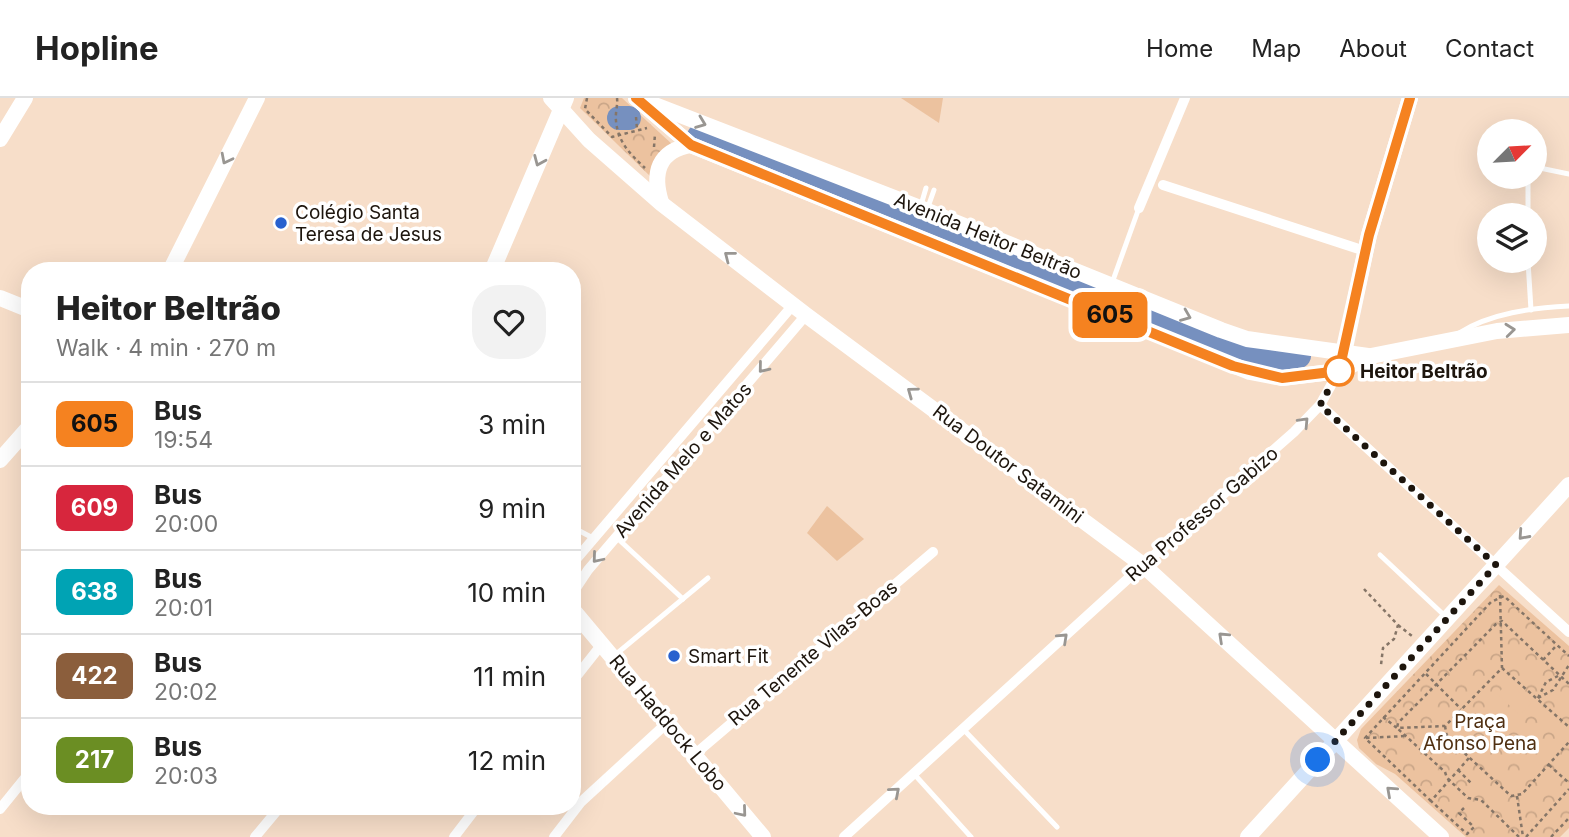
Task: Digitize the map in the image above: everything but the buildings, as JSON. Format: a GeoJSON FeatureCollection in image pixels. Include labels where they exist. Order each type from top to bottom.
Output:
{"type":"FeatureCollection","features":[{"type":"Feature","properties":{"kind":"street"},"geometry":{"type":"LineString","coordinates":[[0,139],[25,98]]}},
{"type":"Feature","properties":{"kind":"street"},"geometry":{"type":"LineString","coordinates":[[175,262],[257,98]]}},
{"type":"Feature","properties":{"kind":"street","name":"Avenida Heitor Beltrão"},"geometry":{"type":"LineString","coordinates":[[637,98],[691,145],[1250,372],[1282,378],[1339,371],[1371,356]]}},
{"type":"Feature","properties":{"kind":"street","name":"Avenida Heitor Beltrão"},"geometry":{"type":"LineString","coordinates":[[637,98],[1247,339],[1371,356]]}},
{"type":"Feature","properties":{"kind":"street"},"geometry":{"type":"LineString","coordinates":[[1139,208],[1185,98]]}},
{"type":"Feature","properties":{"kind":"street","name":"Rua Professor Gabizo"},"geometry":{"type":"LineString","coordinates":[[844,837],[1143,565],[1294,432],[1320,405],[1339,371],[1366,251],[1410,98]]}},
{"type":"Feature","properties":{"kind":"street"},"geometry":{"type":"LineString","coordinates":[[496,262],[559,102]]}},
{"type":"Feature","properties":{"kind":"street","name":"Rua Doutor Satamini"},"geometry":{"type":"LineString","coordinates":[[559,102],[589,140],[662,204],[1143,565],[1432,834]]}},
{"type":"Feature","properties":{"kind":"street"},"geometry":{"type":"LineString","coordinates":[[662,204],[655,182],[657,170],[668,153],[691,145]]}},
{"type":"Feature","properties":{"kind":"street"},"geometry":{"type":"LineString","coordinates":[[1163,185],[1366,251]]}},
{"type":"Feature","properties":{"kind":"street"},"geometry":{"type":"LineString","coordinates":[[0,298],[21,306]]}},
{"type":"Feature","properties":{"kind":"street","name":"Avenida Melo e Matos"},"geometry":{"type":"LineString","coordinates":[[581,553],[728,384],[800,310]]}},
{"type":"Feature","properties":{"kind":"street","name":"Avenida Melo e Matos"},"geometry":{"type":"LineString","coordinates":[[581,581],[640,507],[741,395],[800,310]]}},
{"type":"Feature","properties":{"kind":"street"},"geometry":{"type":"LineString","coordinates":[[1371,356],[1497,331],[1569,325]]}},
{"type":"Feature","properties":{"kind":"street"},"geometry":{"type":"LineString","coordinates":[[1320,405],[1569,632]]}},
{"type":"Feature","properties":{"kind":"street"},"geometry":{"type":"LineString","coordinates":[[0,460],[21,436]]}},
{"type":"Feature","properties":{"kind":"street"},"geometry":{"type":"LineString","coordinates":[[1248,837],[1569,485]]}},
{"type":"Feature","properties":{"kind":"street","name":"Rua Tenente Vilas-Boas"},"geometry":{"type":"LineString","coordinates":[[694,755],[933,552]]}},
{"type":"Feature","properties":{"kind":"street","name":"Rua Haddock Lobo"},"geometry":{"type":"LineString","coordinates":[[581,619],[763,837]]}},
{"type":"Feature","properties":{"kind":"street"},"geometry":{"type":"LineString","coordinates":[[581,671],[602,644]]}},
{"type":"Feature","properties":{"kind":"street"},"geometry":{"type":"LineString","coordinates":[[581,802],[667,723]]}},
{"type":"Feature","properties":{"kind":"street"},"geometry":{"type":"LineString","coordinates":[[0,809],[21,783]]}},
{"type":"Feature","properties":{"kind":"street"},"geometry":{"type":"LineString","coordinates":[[255,837],[273,815]]}},
{"type":"Feature","properties":{"kind":"street"},"geometry":{"type":"LineString","coordinates":[[454,837],[471,815]]}},
{"type":"Feature","properties":{"kind":"street"},"geometry":{"type":"LineString","coordinates":[[554,837],[571,815]]}},
{"type":"Feature","properties":{"kind":"lane"},"geometry":{"type":"LineString","coordinates":[[1547,169],[1569,174]]}},
{"type":"Feature","properties":{"kind":"lane"},"geometry":{"type":"LineString","coordinates":[[923,209],[926,188]]}},
{"type":"Feature","properties":{"kind":"lane"},"geometry":{"type":"LineString","coordinates":[[923,209],[934,191]]}},
{"type":"Feature","properties":{"kind":"lane"},"geometry":{"type":"LineString","coordinates":[[1111,285],[1139,208]]}},
{"type":"Feature","properties":{"kind":"lane"},"geometry":{"type":"LineString","coordinates":[[1529,273],[1531,310]]}},
{"type":"Feature","properties":{"kind":"lane"},"geometry":{"type":"LineString","coordinates":[[1445,342],[1483,320],[1531,310],[1569,306]]}},
{"type":"Feature","properties":{"kind":"lane"},"geometry":{"type":"LineString","coordinates":[[728,384],[741,395]]}},
{"type":"Feature","properties":{"kind":"lane"},"geometry":{"type":"LineString","coordinates":[[681,439],[693,449]]}},
{"type":"Feature","properties":{"kind":"lane"},"geometry":{"type":"LineString","coordinates":[[630,497],[640,507]]}},
{"type":"Feature","properties":{"kind":"lane"},"geometry":{"type":"LineString","coordinates":[[581,532],[593,538]]}},
{"type":"Feature","properties":{"kind":"lane"},"geometry":{"type":"LineString","coordinates":[[615,537],[682,599]]}},
{"type":"Feature","properties":{"kind":"lane"},"geometry":{"type":"LineString","coordinates":[[1380,555],[1448,618]]}},
{"type":"Feature","properties":{"kind":"lane"},"geometry":{"type":"LineString","coordinates":[[613,657],[708,578]]}},
{"type":"Feature","properties":{"kind":"lane"},"geometry":{"type":"LineString","coordinates":[[964,730],[1057,827]]}},
{"type":"Feature","properties":{"kind":"lane"},"geometry":{"type":"LineString","coordinates":[[915,775],[971,837]]}},
{"type":"Feature","properties":{"kind":"path"},"geometry":{"type":"LineString","coordinates":[[587,98],[585,109],[612,137],[650,128],[657,141],[654,148]]}},
{"type":"Feature","properties":{"kind":"path"},"geometry":{"type":"LineString","coordinates":[[617,98],[616,120],[624,148],[646,169],[650,169]]}},
{"type":"Feature","properties":{"kind":"path"},"geometry":{"type":"LineString","coordinates":[[1364,589],[1398,625],[1394,639],[1383,648],[1381,665]]}},
{"type":"Feature","properties":{"kind":"path"},"geometry":{"type":"LineString","coordinates":[[1485,596],[1491,602]]}},
{"type":"Feature","properties":{"kind":"path"},"geometry":{"type":"LineString","coordinates":[[1365,738],[1491,602],[1500,596]]}},
{"type":"Feature","properties":{"kind":"path"},"geometry":{"type":"LineString","coordinates":[[1500,596],[1515,606],[1569,656]]}},
{"type":"Feature","properties":{"kind":"path"},"geometry":{"type":"LineString","coordinates":[[1397,729],[1445,726],[1502,668],[1500,596]]}},
{"type":"Feature","properties":{"kind":"path"},"geometry":{"type":"LineString","coordinates":[[1515,606],[1519,600]]}},
{"type":"Feature","properties":{"kind":"path"},"geometry":{"type":"LineString","coordinates":[[1502,621],[1569,684]]}},
{"type":"Feature","properties":{"kind":"path"},"geometry":{"type":"LineString","coordinates":[[1397,729],[1398,723],[1502,621]]}},
{"type":"Feature","properties":{"kind":"path"},"geometry":{"type":"LineString","coordinates":[[1543,660],[1557,645]]}},
{"type":"Feature","properties":{"kind":"path"},"geometry":{"type":"LineString","coordinates":[[1538,698],[1553,690],[1569,664]]}},
{"type":"Feature","properties":{"kind":"path"},"geometry":{"type":"LineString","coordinates":[[1502,668],[1569,727]]}},
{"type":"Feature","properties":{"kind":"path"},"geometry":{"type":"LineString","coordinates":[[1425,673],[1461,709]]}},
{"type":"Feature","properties":{"kind":"path"},"geometry":{"type":"LineString","coordinates":[[1538,698],[1546,682],[1560,675]]}},
{"type":"Feature","properties":{"kind":"path"},"geometry":{"type":"LineString","coordinates":[[1383,717],[1445,772],[1449,780],[1468,797],[1481,800],[1514,832],[1523,837]]}},
{"type":"Feature","properties":{"kind":"path"},"geometry":{"type":"LineString","coordinates":[[1445,726],[1447,737],[1511,796],[1517,796],[1569,742]]}},
{"type":"Feature","properties":{"kind":"path"},"geometry":{"type":"LineString","coordinates":[[1365,738],[1405,736]]}},
{"type":"Feature","properties":{"kind":"path"},"geometry":{"type":"LineString","coordinates":[[1365,738],[1469,835],[1474,827],[1459,813],[1464,808]]}},
{"type":"Feature","properties":{"kind":"path"},"geometry":{"type":"LineString","coordinates":[[1431,801],[1469,758]]}},
{"type":"Feature","properties":{"kind":"path"},"geometry":{"type":"LineString","coordinates":[[1549,765],[1569,783]]}},
{"type":"Feature","properties":{"kind":"path"},"geometry":{"type":"LineString","coordinates":[[1458,770],[1472,784]]}},
{"type":"Feature","properties":{"kind":"path"},"geometry":{"type":"LineString","coordinates":[[1523,837],[1569,789]]}},
{"type":"Feature","properties":{"kind":"path"},"geometry":{"type":"LineString","coordinates":[[1517,796],[1523,837]]}},
{"type":"Feature","properties":{"kind":"path"},"geometry":{"type":"LineString","coordinates":[[1551,837],[1569,818]]}},
{"type":"Feature","properties":{"kind":"path"},"geometry":{"type":"LineString","coordinates":[[1510,837],[1514,832]]}},
{"type":"Feature","properties":{"kind":"green space"},"geometry":{"type":"Polygon","coordinates":[[[584,98],[622,98],[673,145],[652,178],[580,108],[584,98]]]}},
{"type":"Feature","properties":{"kind":"green space"},"geometry":{"type":"Polygon","coordinates":[[[901,98],[943,98],[939,123],[901,98]]]}},
{"type":"Feature","properties":{"kind":"green space"},"geometry":{"type":"Polygon","coordinates":[[[827,506],[864,539],[837,561],[807,533],[827,506]]]}},
{"type":"Feature","properties":{"kind":"green space","name":"Praça Afonso Pena"},"geometry":{"type":"Polygon","coordinates":[[[1499,585],[1569,646],[1569,828],[1560,837],[1466,837],[1395,774],[1376,764],[1359,748],[1357,740],[1361,729],[1499,585]]]}},
{"type":"Feature","properties":{"kind":"green space"},"geometry":{"type":"Polygon","coordinates":[[[1509,682],[1531,703],[1520,715],[1497,694],[1509,682]]]}},
{"type":"Feature","properties":{"kind":"waterway"},"geometry":{"type":"LineString","coordinates":[[619,118],[629,118]]}},
{"type":"Feature","properties":{"kind":"waterway"},"geometry":{"type":"LineString","coordinates":[[699,136],[1243,354],[1274,362],[1299,356]]}},
{"type":"Feature","properties":{"kind":"bus line","name":"605"},"geometry":{"type":"LineString","coordinates":[[636,98],[691,145],[1233,366],[1282,378],[1339,371],[1369,235],[1410,98]]}},
{"type":"Feature","properties":{"kind":"place","name":"Colégio Santa Teresa de Jesus"},"geometry":{"type":"Point","coordinates":[281,223]}},
{"type":"Feature","properties":{"kind":"place","name":"Heitor Beltrão"},"geometry":{"type":"Point","coordinates":[1339,371]}},
{"type":"Feature","properties":{"kind":"place","name":"Smart Fit"},"geometry":{"type":"Point","coordinates":[674,656]}},
{"type":"Feature","properties":{"kind":"route"},"geometry":{"type":"LineString","coordinates":[[1318,760],[1496,565],[1432,510],[1320,405],[1339,371]]}}]}
